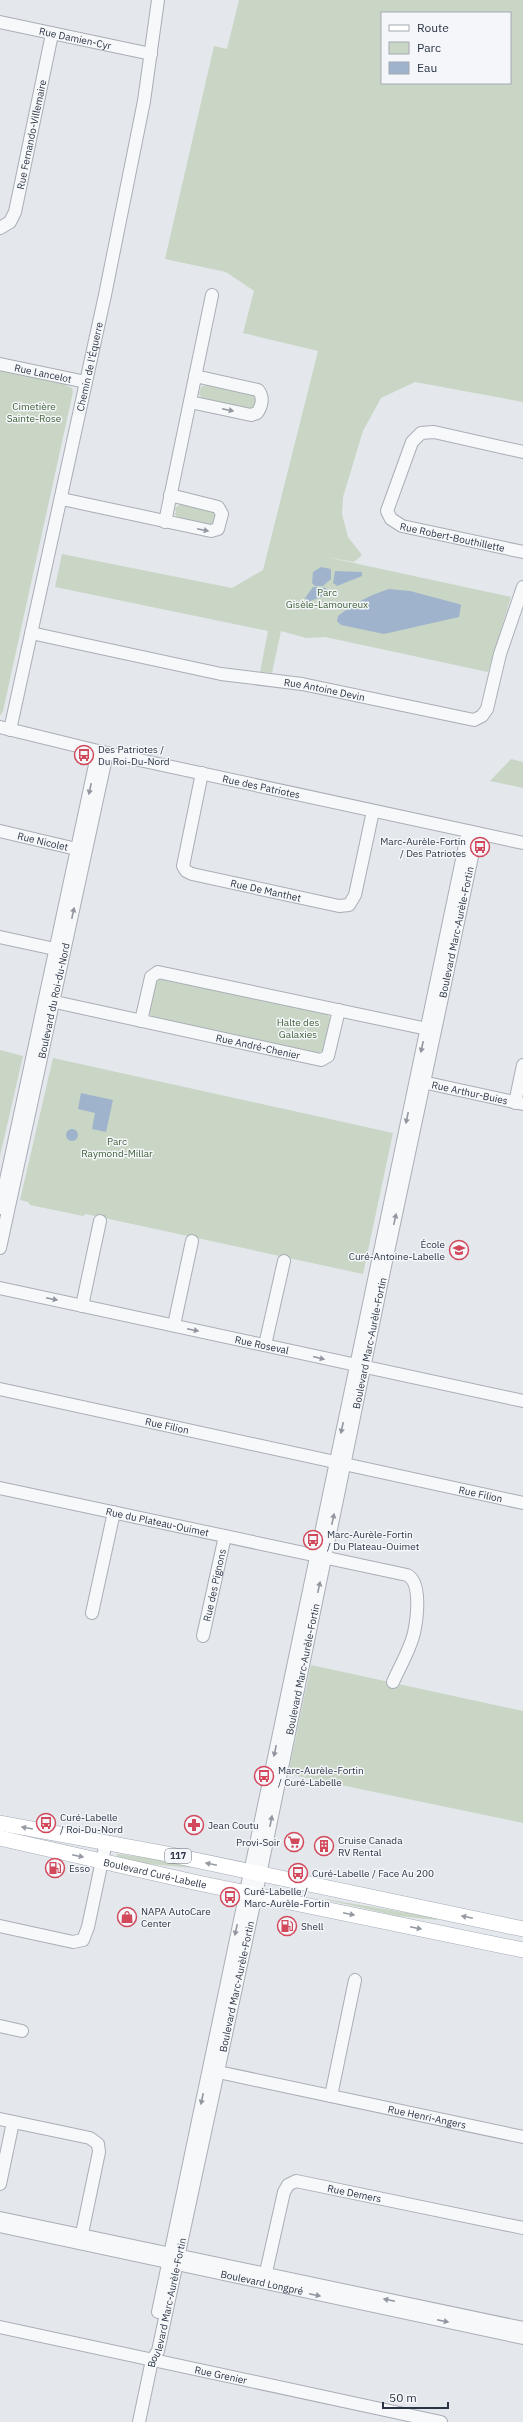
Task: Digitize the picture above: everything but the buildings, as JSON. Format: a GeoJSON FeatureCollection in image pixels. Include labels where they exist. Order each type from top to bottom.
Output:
{"type":"FeatureCollection","features":[{"type":"Feature","properties":{"kind":"main road","name":"Boulevard Curé-Labelle"},"geometry":{"type":"LineString","coordinates":[[0,1823],[106,1842],[523,1929]]}},
{"type":"Feature","properties":{"kind":"main road","name":"Boulevard Curé-Labelle"},"geometry":{"type":"LineString","coordinates":[[0,1838],[250,1893],[523,1950]]}},
{"type":"Feature","properties":{"kind":"street","name":"Chemin de l'Équerre"},"geometry":{"type":"LineString","coordinates":[[5,729],[32,633],[62,499],[138,132],[158,0]]}},
{"type":"Feature","properties":{"kind":"street","name":"Rue Damien-Cyr"},"geometry":{"type":"LineString","coordinates":[[0,22],[151,54]]}},
{"type":"Feature","properties":{"kind":"street","name":"Rue Fernando-Villemaire"},"geometry":{"type":"LineString","coordinates":[[0,228],[10,222],[15,212],[52,34]]}},
{"type":"Feature","properties":{"kind":"street"},"geometry":{"type":"LineString","coordinates":[[165,522],[212,295]]}},
{"type":"Feature","properties":{"kind":"street","name":"Rue Lancelot"},"geometry":{"type":"LineString","coordinates":[[0,364],[86,382]]}},
{"type":"Feature","properties":{"kind":"street"},"geometry":{"type":"LineString","coordinates":[[190,402],[251,415],[258,412],[261,404],[262,397],[258,390],[195,376]]}},
{"type":"Feature","properties":{"kind":"street","name":"Rue Robert-Bouthillette"},"geometry":{"type":"LineString","coordinates":[[523,452],[430,432],[421,433],[414,438],[410,447],[387,511],[391,519],[402,526],[523,552]]}},
{"type":"Feature","properties":{"kind":"street"},"geometry":{"type":"LineString","coordinates":[[62,499],[211,531],[218,529],[222,520],[222,511],[218,507],[170,495]]}},
{"type":"Feature","properties":{"kind":"street","name":"Rue Antoine Devin"},"geometry":{"type":"LineString","coordinates":[[32,633],[221,674],[302,684],[474,720],[482,716],[488,709],[500,654],[523,587]]}},
{"type":"Feature","properties":{"kind":"street","name":"Rue des Patriotes"},"geometry":{"type":"LineString","coordinates":[[5,729],[103,752],[523,843]]}},
{"type":"Feature","properties":{"kind":"street","name":"Boulevard du Roi-du-Nord"},"geometry":{"type":"LineString","coordinates":[[0,1248],[49,1001],[103,752]]}},
{"type":"Feature","properties":{"kind":"street","name":"Rue De Manthet"},"geometry":{"type":"LineString","coordinates":[[202,773],[182,864],[186,871],[195,875],[339,906],[347,906],[351,904],[355,895],[373,811]]}},
{"type":"Feature","properties":{"kind":"street","name":"Rue Nicolet"},"geometry":{"type":"LineString","coordinates":[[0,831],[82,850]]}},
{"type":"Feature","properties":{"kind":"street","name":"Boulevard Marc-Aurèle-Fortin"},"geometry":{"type":"LineString","coordinates":[[139,2422],[152,2360],[158,2351],[173,2259],[472,832]]}},
{"type":"Feature","properties":{"kind":"street"},"geometry":{"type":"LineString","coordinates":[[0,937],[60,950]]}},
{"type":"Feature","properties":{"kind":"street"},"geometry":{"type":"LineString","coordinates":[[141,1021],[151,977],[158,972],[430,1029]]}},
{"type":"Feature","properties":{"kind":"street","name":"Boulevard du Roi-du-Nord"},"geometry":{"type":"LineString","coordinates":[[0,1208],[49,1001]]}},
{"type":"Feature","properties":{"kind":"street","name":"Rue André-Chenier"},"geometry":{"type":"LineString","coordinates":[[49,1001],[321,1060],[328,1056],[339,1010]]}},
{"type":"Feature","properties":{"kind":"street"},"geometry":{"type":"LineString","coordinates":[[519,1103],[523,1065]]}},
{"type":"Feature","properties":{"kind":"street","name":"Rue Arthur-Buies"},"geometry":{"type":"LineString","coordinates":[[420,1081],[519,1103]]}},
{"type":"Feature","properties":{"kind":"street"},"geometry":{"type":"LineString","coordinates":[[82,1306],[100,1221]]}},
{"type":"Feature","properties":{"kind":"street"},"geometry":{"type":"LineString","coordinates":[[174,1326],[192,1241]]}},
{"type":"Feature","properties":{"kind":"street"},"geometry":{"type":"LineString","coordinates":[[265,1346],[284,1261]]}},
{"type":"Feature","properties":{"kind":"street","name":"Rue Roseval"},"geometry":{"type":"LineString","coordinates":[[0,1288],[523,1402]]}},
{"type":"Feature","properties":{"kind":"street","name":"Rue Filion"},"geometry":{"type":"LineString","coordinates":[[0,1388],[523,1503]]}},
{"type":"Feature","properties":{"kind":"street","name":"Rue du Plateau-Ouimet"},"geometry":{"type":"LineString","coordinates":[[0,1488],[407,1575],[416,1585],[414,1632],[393,1682]]}},
{"type":"Feature","properties":{"kind":"street"},"geometry":{"type":"LineString","coordinates":[[92,1612],[114,1512]]}},
{"type":"Feature","properties":{"kind":"street","name":"Rue des Pignons"},"geometry":{"type":"LineString","coordinates":[[203,1636],[225,1536]]}},
{"type":"Feature","properties":{"kind":"street"},"geometry":{"type":"LineString","coordinates":[[0,1926],[73,1942],[83,1940],[88,1927],[106,1842]]}},
{"type":"Feature","properties":{"kind":"street"},"geometry":{"type":"LineString","coordinates":[[331,2096],[356,1980]]}},
{"type":"Feature","properties":{"kind":"street"},"geometry":{"type":"LineString","coordinates":[[0,2026],[22,2031]]}},
{"type":"Feature","properties":{"kind":"street","name":"Rue Henri-Angers"},"geometry":{"type":"LineString","coordinates":[[212,2071],[523,2137]]}},
{"type":"Feature","properties":{"kind":"street"},"geometry":{"type":"LineString","coordinates":[[0,2119],[90,2138],[98,2144],[99,2152],[81,2240]]}},
{"type":"Feature","properties":{"kind":"street"},"geometry":{"type":"LineString","coordinates":[[0,2184],[13,2122]]}},
{"type":"Feature","properties":{"kind":"street","name":"Rue Demers"},"geometry":{"type":"LineString","coordinates":[[265,2279],[284,2192],[288,2185],[296,2181],[309,2182],[523,2228]]}},
{"type":"Feature","properties":{"kind":"street","name":"Boulevard Longpré"},"geometry":{"type":"LineString","coordinates":[[0,2218],[81,2240]]}},
{"type":"Feature","properties":{"kind":"street","name":"Boulevard Longpré"},"geometry":{"type":"LineString","coordinates":[[0,2226],[81,2240],[173,2259],[523,2338]]}},
{"type":"Feature","properties":{"kind":"street","name":"Boulevard Longpré"},"geometry":{"type":"LineString","coordinates":[[265,2279],[523,2328]]}},
{"type":"Feature","properties":{"kind":"street","name":"Rue Grenier"},"geometry":{"type":"LineString","coordinates":[[0,2327],[441,2422]]}},
{"type":"Feature","properties":{"kind":"green space","name":"Parc Gisèle-Lamoureux"},"geometry":{"type":"Polygon","coordinates":[[[239,0],[523,0],[523,402],[415,382],[381,398],[363,431],[343,497],[342,514],[348,537],[362,555],[354,562],[326,557],[511,597],[488,672],[325,637],[306,638],[281,631],[272,673],[260,672],[268,631],[55,587],[62,554],[232,588],[263,570],[318,351],[243,333],[254,291],[226,272],[165,259],[214,46],[227,49],[239,0]]]}},
{"type":"Feature","properties":{"kind":"green space","name":"Cimetière Sainte-Rose"},"geometry":{"type":"Polygon","coordinates":[[[0,369],[66,383],[65,385],[72,388],[73,392],[3,711],[0,716],[0,369]]]}},
{"type":"Feature","properties":{"kind":"green space"},"geometry":{"type":"Polygon","coordinates":[[[206,385],[252,395],[256,398],[255,405],[250,409],[203,399],[199,394],[201,387],[206,385]]]}},
{"type":"Feature","properties":{"kind":"green space"},"geometry":{"type":"Polygon","coordinates":[[[181,504],[214,512],[216,516],[214,523],[210,525],[177,517],[174,513],[176,513],[175,508],[181,504]]]}},
{"type":"Feature","properties":{"kind":"green space"},"geometry":{"type":"Polygon","coordinates":[[[511,759],[523,762],[523,788],[490,781],[511,759]]]}},
{"type":"Feature","properties":{"kind":"green space","name":"Halte des Galaxies"},"geometry":{"type":"Polygon","coordinates":[[[159,979],[326,1013],[331,1019],[324,1050],[318,1053],[162,1020],[162,1017],[160,1019],[152,1017],[149,1012],[155,982],[159,979]]]}},
{"type":"Feature","properties":{"kind":"green space"},"geometry":{"type":"Polygon","coordinates":[[[0,1050],[23,1056],[0,1156],[0,1050]]]}},
{"type":"Feature","properties":{"kind":"green space","name":"Parc Raymond-Millar"},"geometry":{"type":"Polygon","coordinates":[[[53,1058],[393,1133],[363,1274],[86,1214],[83,1216],[30,1205],[28,1202],[20,1200],[53,1058]]]}},
{"type":"Feature","properties":{"kind":"green space"},"geometry":{"type":"Polygon","coordinates":[[[311,1665],[523,1711],[523,1823],[288,1774],[311,1665]]]}},
{"type":"Feature","properties":{"kind":"green space"},"geometry":{"type":"Polygon","coordinates":[[[117,1854],[149,1858],[195,1868],[148,1864],[117,1858],[117,1854]]]}},
{"type":"Feature","properties":{"kind":"green space"},"geometry":{"type":"Polygon","coordinates":[[[314,1897],[437,1918],[437,1920],[398,1916],[314,1897]]]}},
{"type":"Feature","properties":{"kind":"water"},"geometry":{"type":"Polygon","coordinates":[[[321,567],[331,569],[331,579],[323,586],[315,586],[312,583],[313,572],[321,567]]]}},
{"type":"Feature","properties":{"kind":"water"},"geometry":{"type":"Polygon","coordinates":[[[335,571],[362,572],[362,576],[337,586],[333,583],[335,571]]]}},
{"type":"Feature","properties":{"kind":"water"},"geometry":{"type":"Polygon","coordinates":[[[313,587],[326,588],[328,594],[308,602],[305,598],[313,587]]]}},
{"type":"Feature","properties":{"kind":"water"},"geometry":{"type":"Polygon","coordinates":[[[389,589],[410,591],[459,604],[461,605],[459,617],[384,634],[341,625],[337,621],[338,616],[355,604],[389,589]]]}},
{"type":"Feature","properties":{"kind":"water"},"geometry":{"type":"Polygon","coordinates":[[[81,1093],[113,1100],[106,1132],[92,1129],[95,1113],[78,1109],[81,1093]]]}},
{"type":"Feature","properties":{"kind":"water"},"geometry":{"type":"Polygon","coordinates":[[[70,1129],[74,1129],[78,1135],[74,1141],[70,1141],[66,1137],[66,1133],[70,1129]]]}},
{"type":"Feature","properties":{"kind":"place","name":"Des Patriotes / Du Roi-Du-Nord"},"geometry":{"type":"Point","coordinates":[84,755]}},
{"type":"Feature","properties":{"kind":"place","name":"Marc-Aurèle-Fortin / Des Patriotes"},"geometry":{"type":"Point","coordinates":[480,847]}},
{"type":"Feature","properties":{"kind":"place","name":"École Curé-Antoine-Labelle"},"geometry":{"type":"Point","coordinates":[459,1250]}},
{"type":"Feature","properties":{"kind":"place","name":"Marc-Aurèle-Fortin / Du Plateau-Ouimet"},"geometry":{"type":"Point","coordinates":[313,1540]}},
{"type":"Feature","properties":{"kind":"place","name":"Marc-Aurèle-Fortin / Curé-Labelle"},"geometry":{"type":"Point","coordinates":[264,1776]}},
{"type":"Feature","properties":{"kind":"place","name":"Curé-Labelle / Roi-Du-Nord"},"geometry":{"type":"Point","coordinates":[46,1823]}},
{"type":"Feature","properties":{"kind":"place","name":"Jean Coutu"},"geometry":{"type":"Point","coordinates":[194,1825]}},
{"type":"Feature","properties":{"kind":"place","name":"Provi-Soir"},"geometry":{"type":"Point","coordinates":[294,1842]}},
{"type":"Feature","properties":{"kind":"place","name":"Cruise Canada RV Rental"},"geometry":{"type":"Point","coordinates":[324,1846]}},
{"type":"Feature","properties":{"kind":"place","name":"Esso"},"geometry":{"type":"Point","coordinates":[55,1868]}},
{"type":"Feature","properties":{"kind":"place","name":"Curé-Labelle / Face Au 200"},"geometry":{"type":"Point","coordinates":[298,1873]}},
{"type":"Feature","properties":{"kind":"place","name":"Curé-Labelle / Marc-Aurèle-Fortin"},"geometry":{"type":"Point","coordinates":[230,1897]}},
{"type":"Feature","properties":{"kind":"place","name":"NAPA AutoCare Center"},"geometry":{"type":"Point","coordinates":[127,1917]}},
{"type":"Feature","properties":{"kind":"place","name":"Shell"},"geometry":{"type":"Point","coordinates":[287,1926]}}]}
